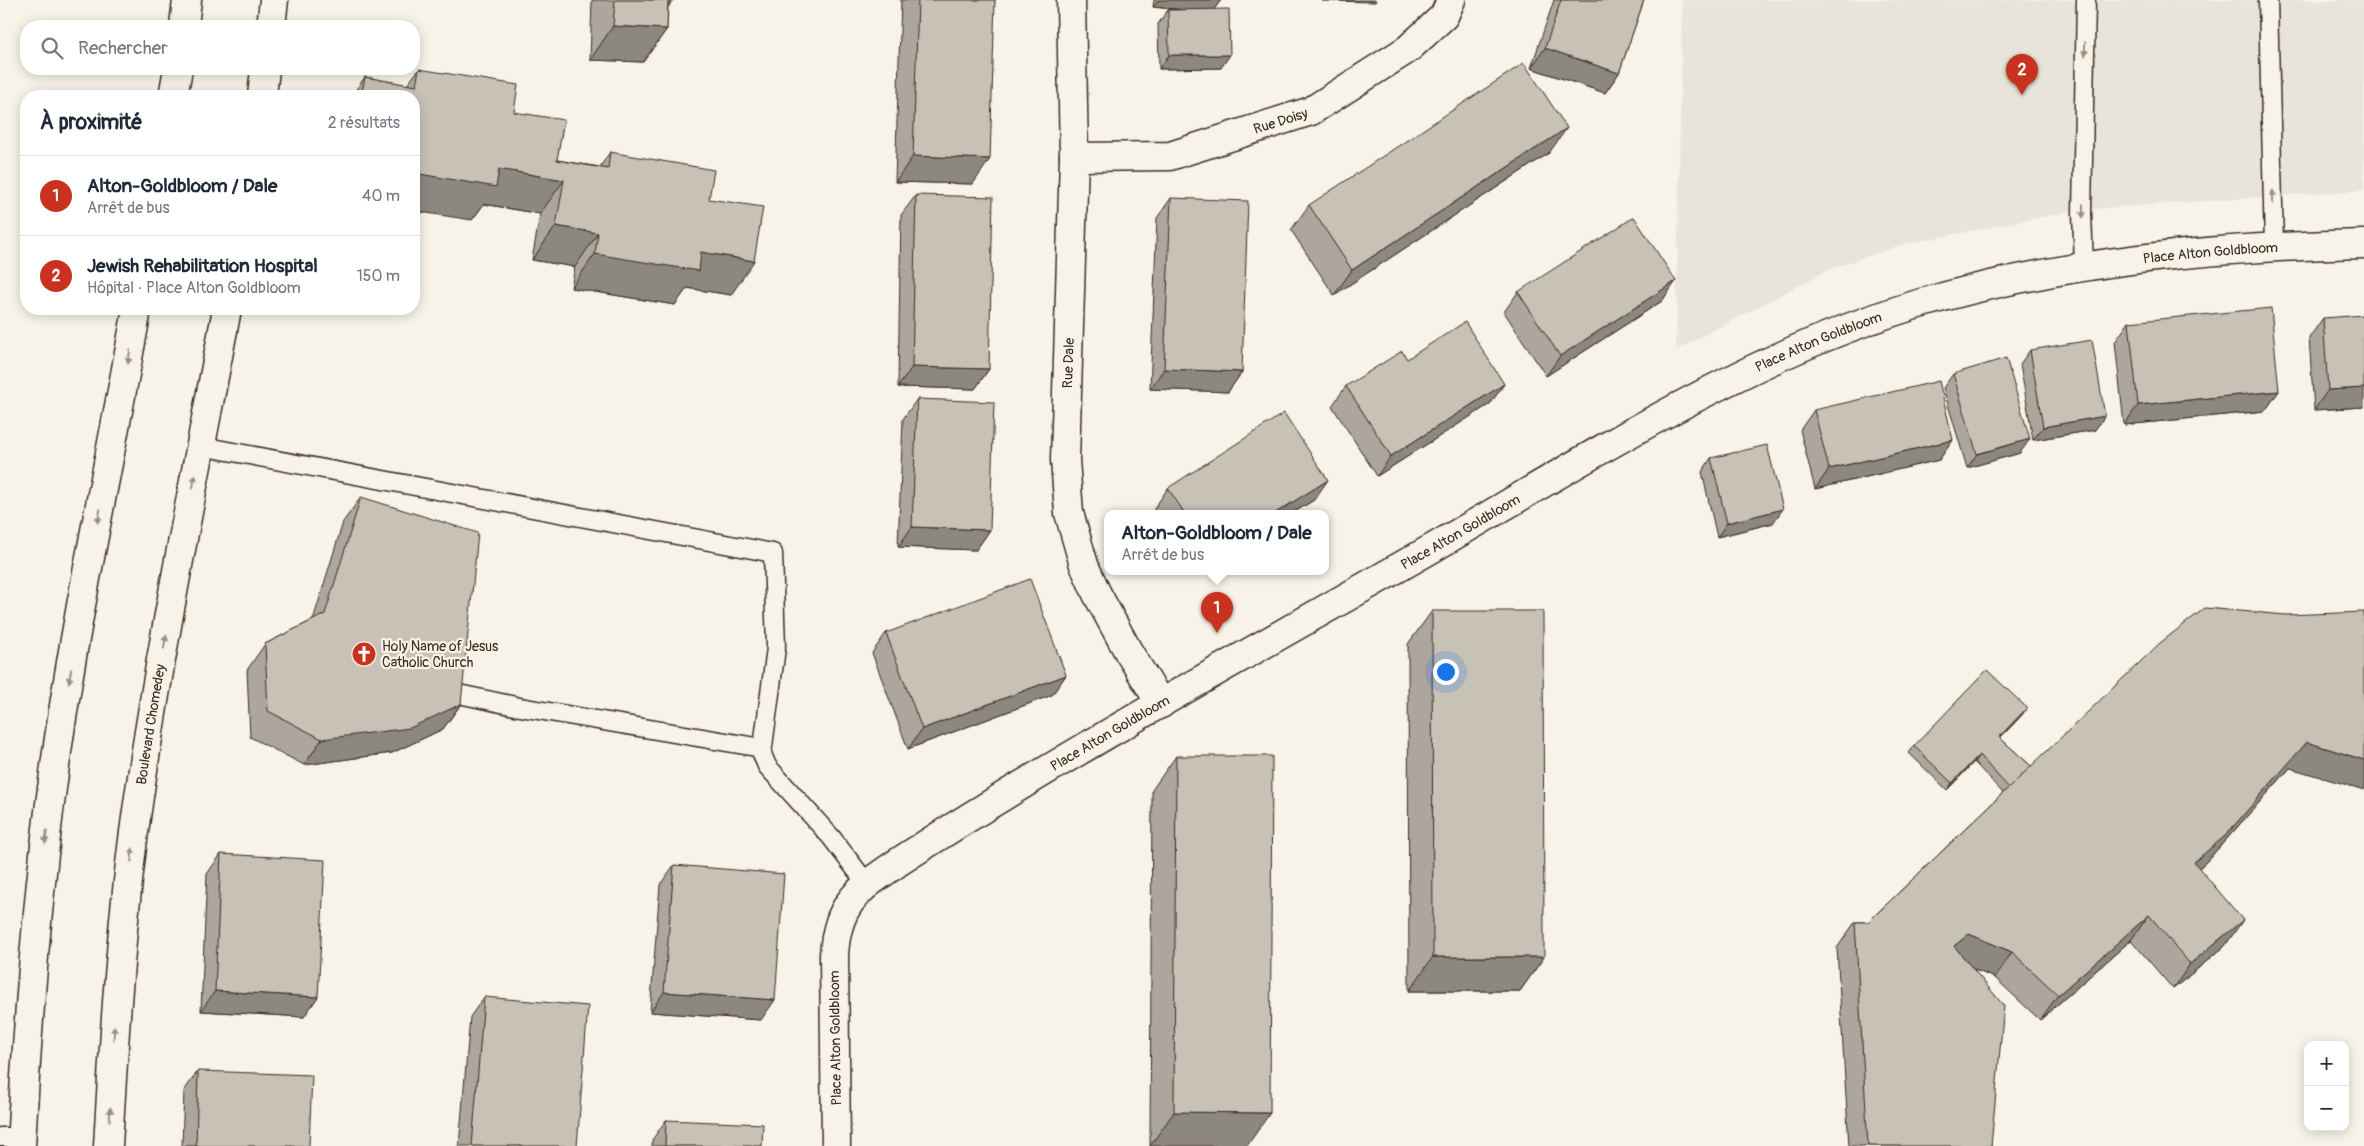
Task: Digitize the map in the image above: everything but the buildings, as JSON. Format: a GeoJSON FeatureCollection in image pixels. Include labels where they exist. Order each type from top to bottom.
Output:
{"type":"FeatureCollection","features":[{"type":"Feature","properties":{"kind":"street"},"geometry":{"type":"LineString","coordinates":[[185,20],[187,0]]}},
{"type":"Feature","properties":{"kind":"street"},"geometry":{"type":"LineString","coordinates":[[272,20],[274,0]]}},
{"type":"Feature","properties":{"kind":"street","name":"Rue Dale"},"geometry":{"type":"LineString","coordinates":[[1071,0],[1074,157],[1065,460],[1069,513],[1084,565],[1128,651],[1161,704]]}},
{"type":"Feature","properties":{"kind":"street","name":"Rue Doisy"},"geometry":{"type":"LineString","coordinates":[[1074,157],[1170,156],[1311,110],[1408,49],[1444,16],[1451,0]]}},
{"type":"Feature","properties":{"kind":"street"},"geometry":{"type":"LineString","coordinates":[[175,90],[177,75]]}},
{"type":"Feature","properties":{"kind":"street"},"geometry":{"type":"LineString","coordinates":[[263,90],[265,75]]}},
{"type":"Feature","properties":{"kind":"street","name":"Place Alton Goldbloom"},"geometry":{"type":"LineString","coordinates":[[836,1146],[835,938],[843,912],[867,884],[926,844],[1161,704],[1580,463],[1719,386],[1793,352],[1886,314],[2012,280],[2084,266],[2168,255],[2274,246],[2364,244]]}},
{"type":"Feature","properties":{"kind":"street"},"geometry":{"type":"LineString","coordinates":[[14,1140],[57,750],[82,601],[137,315]]}},
{"type":"Feature","properties":{"kind":"street","name":"Boulevard Chomedey"},"geometry":{"type":"LineString","coordinates":[[108,1146],[116,1005],[134,834],[164,648],[226,315]]}},
{"type":"Feature","properties":{"kind":"lane"},"geometry":{"type":"LineString","coordinates":[[2084,266],[2082,213],[2086,0]]}},
{"type":"Feature","properties":{"kind":"lane"},"geometry":{"type":"LineString","coordinates":[[2268,0],[2274,246]]}},
{"type":"Feature","properties":{"kind":"lane"},"geometry":{"type":"LineString","coordinates":[[201,446],[773,554],[776,648],[762,748],[767,766],[830,837],[867,884]]}},
{"type":"Feature","properties":{"kind":"lane"},"geometry":{"type":"LineString","coordinates":[[454,693],[520,707],[762,748]]}},
{"type":"Feature","properties":{"kind":"shaded area"},"geometry":{"type":"Polygon","coordinates":[[[1682,0],[2364,0],[2364,190],[2077,210],[1901,245],[1830,269],[1676,350],[1682,0]]]}},
{"type":"Feature","properties":{"kind":"place","name":"Jewish Rehabilitation Hospital"},"geometry":{"type":"Point","coordinates":[2022,95]}},
{"type":"Feature","properties":{"kind":"place","name":"Alton-Goldbloom / Dale"},"geometry":{"type":"Point","coordinates":[1217,633]}},
{"type":"Feature","properties":{"kind":"place","name":"Holy Name of Jesus Catholic Church"},"geometry":{"type":"Point","coordinates":[364,654]}}]}
